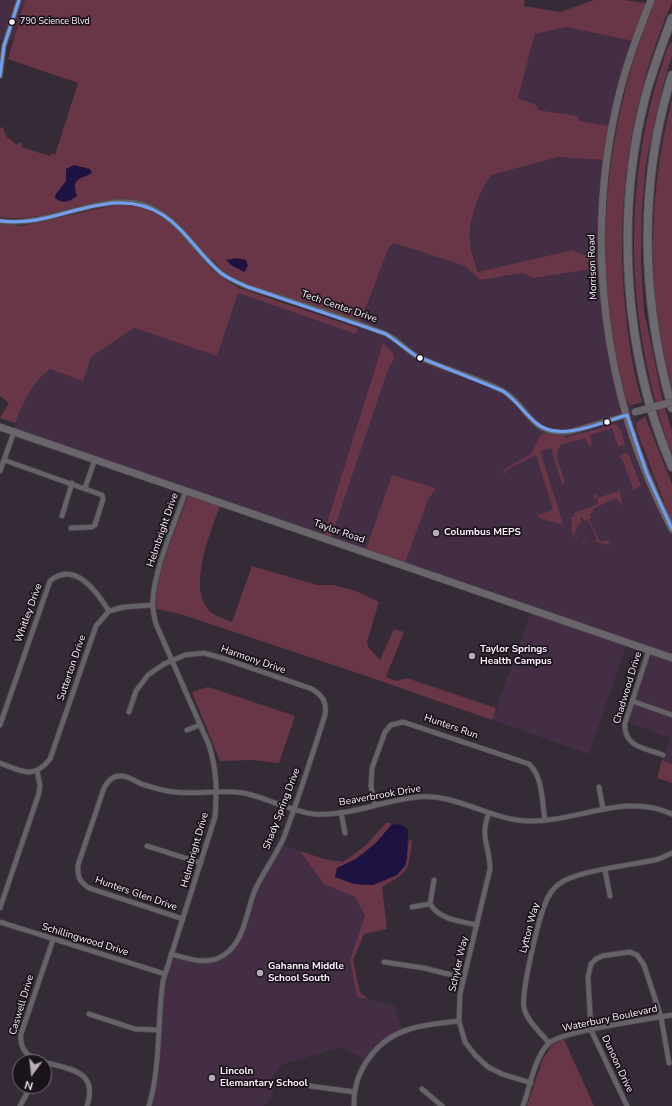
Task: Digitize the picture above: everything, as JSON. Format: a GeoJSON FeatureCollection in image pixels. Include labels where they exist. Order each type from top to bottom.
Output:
{"type":"FeatureCollection","features":[{"type":"Feature","properties":{"kind":"highway"},"geometry":{"type":"LineString","coordinates":[[672,18],[649,86],[636,142],[630,186],[627,254],[632,313],[642,371],[654,417],[672,468]]}},
{"type":"Feature","properties":{"kind":"highway"},"geometry":{"type":"LineString","coordinates":[[672,75],[656,139],[651,174],[647,213],[647,265],[653,325],[662,374],[672,408]]}},
{"type":"Feature","properties":{"kind":"main road","name":"Morrison Road"},"geometry":{"type":"LineString","coordinates":[[651,0],[639,31],[620,92],[608,156],[603,201],[602,230],[604,294],[613,360],[627,415],[647,474],[672,529]]}},
{"type":"Feature","properties":{"kind":"main road","name":"Tech Center Drive"},"geometry":{"type":"LineString","coordinates":[[627,415],[672,402]]}},
{"type":"Feature","properties":{"kind":"main road","name":"Taylor Road"},"geometry":{"type":"LineString","coordinates":[[0,427],[672,658]]}},
{"type":"Feature","properties":{"kind":"street"},"geometry":{"type":"LineString","coordinates":[[0,76],[4,46],[19,0]]}},
{"type":"Feature","properties":{"kind":"street","name":"Tech Center Drive"},"geometry":{"type":"LineString","coordinates":[[0,221],[18,222],[36,220],[120,202],[142,204],[155,209],[169,218],[209,262],[230,279],[248,287],[391,336],[415,356],[502,391],[515,401],[529,418],[544,429],[569,432],[627,415]]}},
{"type":"Feature","properties":{"kind":"street"},"geometry":{"type":"LineString","coordinates":[[0,471],[14,432]]}},
{"type":"Feature","properties":{"kind":"street"},"geometry":{"type":"LineString","coordinates":[[85,488],[95,459]]}},
{"type":"Feature","properties":{"kind":"street"},"geometry":{"type":"LineString","coordinates":[[2,463],[72,483],[100,493],[103,497],[95,525],[92,527],[71,528]]}},
{"type":"Feature","properties":{"kind":"street"},"geometry":{"type":"LineString","coordinates":[[62,516],[72,483]]}},
{"type":"Feature","properties":{"kind":"street","name":"Helmbright Drive"},"geometry":{"type":"LineString","coordinates":[[149,1106],[158,1061],[159,1003],[164,974],[215,817],[217,792],[215,766],[200,725],[156,624],[153,605],[157,576],[186,490]]}},
{"type":"Feature","properties":{"kind":"street","name":"Whitley Drive"},"geometry":{"type":"LineString","coordinates":[[0,725],[50,581],[56,576],[65,573],[74,575],[94,589],[109,611]]}},
{"type":"Feature","properties":{"kind":"street"},"geometry":{"type":"LineString","coordinates":[[109,611],[124,607],[153,605]]}},
{"type":"Feature","properties":{"kind":"street","name":"Sutterton Drive"},"geometry":{"type":"LineString","coordinates":[[37,771],[45,766],[50,759],[96,626],[109,611]]}},
{"type":"Feature","properties":{"kind":"street","name":"Chadwood Drive"},"geometry":{"type":"LineString","coordinates":[[649,650],[624,723],[624,732],[628,740],[635,745],[663,755]]}},
{"type":"Feature","properties":{"kind":"street","name":"Harmony Drive"},"geometry":{"type":"LineString","coordinates":[[130,712],[136,691],[148,675],[172,661],[185,656],[204,653],[312,689],[325,700]]}},
{"type":"Feature","properties":{"kind":"street","name":"Shady Spring Drive"},"geometry":{"type":"LineString","coordinates":[[171,954],[191,960],[208,962],[223,956],[234,947],[240,935],[255,890],[283,837],[325,715],[325,700]]}},
{"type":"Feature","properties":{"kind":"street"},"geometry":{"type":"LineString","coordinates":[[632,701],[672,716]]}},
{"type":"Feature","properties":{"kind":"street","name":"Hunters Run"},"geometry":{"type":"LineString","coordinates":[[375,805],[371,786],[372,768],[385,732],[391,725],[403,722],[415,724],[529,764],[534,768],[538,778],[545,820]]}},
{"type":"Feature","properties":{"kind":"street"},"geometry":{"type":"LineString","coordinates":[[187,730],[200,725]]}},
{"type":"Feature","properties":{"kind":"street"},"geometry":{"type":"LineString","coordinates":[[0,763],[22,771],[37,771],[40,785],[39,793],[0,908]]}},
{"type":"Feature","properties":{"kind":"street","name":"Beaverbrook Drive"},"geometry":{"type":"LineString","coordinates":[[114,776],[128,777],[143,785],[175,792],[244,793],[293,809],[314,814],[341,812],[419,797],[435,797],[456,801],[514,820],[545,820],[633,804],[659,808],[672,814]]}},
{"type":"Feature","properties":{"kind":"street","name":"Hunters Glen Drive"},"geometry":{"type":"LineString","coordinates":[[114,776],[108,781],[104,788],[78,865],[77,874],[81,883],[89,888],[183,919]]}},
{"type":"Feature","properties":{"kind":"street"},"geometry":{"type":"LineString","coordinates":[[599,787],[603,809]]}},
{"type":"Feature","properties":{"kind":"street"},"geometry":{"type":"LineString","coordinates":[[341,812],[345,833]]}},
{"type":"Feature","properties":{"kind":"street","name":"Schyler Way"},"geometry":{"type":"LineString","coordinates":[[489,813],[484,831],[490,860],[490,869],[460,994],[459,1021],[465,1042],[475,1055],[484,1063],[502,1074],[530,1083]]}},
{"type":"Feature","properties":{"kind":"street"},"geometry":{"type":"LineString","coordinates":[[147,846],[201,863]]}},
{"type":"Feature","properties":{"kind":"street","name":"Lytton Way"},"geometry":{"type":"LineString","coordinates":[[549,1043],[524,1009],[524,990],[545,903],[551,892],[559,883],[576,875],[660,859],[672,853]]}},
{"type":"Feature","properties":{"kind":"street"},"geometry":{"type":"LineString","coordinates":[[605,870],[610,896]]}},
{"type":"Feature","properties":{"kind":"street"},"geometry":{"type":"LineString","coordinates":[[434,880],[430,904],[435,912],[477,925]]}},
{"type":"Feature","properties":{"kind":"street"},"geometry":{"type":"LineString","coordinates":[[412,907],[430,904]]}},
{"type":"Feature","properties":{"kind":"street","name":"Schillingwood Drive"},"geometry":{"type":"LineString","coordinates":[[0,922],[164,974]]}},
{"type":"Feature","properties":{"kind":"street","name":"Caswell Drive"},"geometry":{"type":"LineString","coordinates":[[28,1054],[24,1052],[20,1044],[21,1034],[53,940]]}},
{"type":"Feature","properties":{"kind":"street"},"geometry":{"type":"LineString","coordinates":[[591,1030],[588,970],[596,959],[623,952],[630,952],[642,959],[661,1017],[669,1063]]}},
{"type":"Feature","properties":{"kind":"street"},"geometry":{"type":"LineString","coordinates":[[384,962],[424,968],[464,978]]}},
{"type":"Feature","properties":{"kind":"street"},"geometry":{"type":"LineString","coordinates":[[90,1014],[135,1029],[159,1030]]}},
{"type":"Feature","properties":{"kind":"street","name":"Waterbury Boulevard"},"geometry":{"type":"LineString","coordinates":[[549,1043],[569,1034],[672,1015]]}},
{"type":"Feature","properties":{"kind":"street"},"geometry":{"type":"LineString","coordinates":[[354,1106],[357,1079],[367,1058],[385,1040],[410,1029],[459,1021]]}},
{"type":"Feature","properties":{"kind":"street","name":"Dunoon Drive"},"geometry":{"type":"LineString","coordinates":[[591,1030],[627,1106]]}},
{"type":"Feature","properties":{"kind":"street"},"geometry":{"type":"LineString","coordinates":[[523,1106],[542,1051],[549,1043]]}},
{"type":"Feature","properties":{"kind":"street","name":"Caswell Drive"},"geometry":{"type":"LineString","coordinates":[[52,1064],[78,1072],[86,1078],[90,1087],[87,1106]]}},
{"type":"Feature","properties":{"kind":"street"},"geometry":{"type":"LineString","coordinates":[[310,1086],[355,1092]]}},
{"type":"Feature","properties":{"kind":"street"},"geometry":{"type":"LineString","coordinates":[[422,1089],[442,1106]]}},
{"type":"Feature","properties":{"kind":"street"},"geometry":{"type":"LineString","coordinates":[[20,1106],[27,1094]]}},
{"type":"Feature","properties":{"kind":"shaded area"},"geometry":{"type":"Polygon","coordinates":[[[0,0],[25,0],[13,40],[1,40],[0,43],[0,0]]]}},
{"type":"Feature","properties":{"kind":"shaded area"},"geometry":{"type":"Polygon","coordinates":[[[25,0],[525,0],[524,6],[560,12],[594,0],[625,0],[646,3],[633,41],[566,27],[535,34],[518,98],[536,105],[538,110],[577,116],[580,121],[609,126],[603,160],[559,157],[491,175],[482,190],[475,207],[471,225],[470,242],[478,272],[572,250],[583,255],[599,255],[598,268],[534,278],[523,273],[480,280],[465,266],[394,243],[389,247],[360,323],[247,284],[223,271],[213,260],[207,264],[210,268],[239,288],[358,328],[356,334],[238,293],[217,356],[134,328],[91,357],[83,381],[50,369],[33,387],[15,423],[0,418],[9,403],[0,396],[0,223],[21,226],[115,205],[129,205],[148,209],[165,219],[168,215],[147,204],[127,200],[106,201],[44,215],[22,218],[0,217],[0,128],[6,127],[3,129],[7,137],[17,145],[19,142],[22,144],[21,147],[50,156],[51,153],[55,155],[78,83],[8,59],[25,0]]]}},
{"type":"Feature","properties":{"kind":"shaded area"},"geometry":{"type":"Polygon","coordinates":[[[655,0],[672,0],[672,2],[646,73],[637,109],[625,182],[622,220],[624,295],[630,349],[642,402],[631,405],[626,400],[623,389],[610,322],[606,272],[608,192],[612,153],[629,75],[655,0]]]}},
{"type":"Feature","properties":{"kind":"shaded area"},"geometry":{"type":"Polygon","coordinates":[[[566,27],[633,41],[609,126],[580,121],[577,116],[538,110],[535,105],[518,98],[535,34],[566,27]]]}},
{"type":"Feature","properties":{"kind":"shaded area"},"geometry":{"type":"Polygon","coordinates":[[[672,42],[672,56],[663,85],[646,163],[642,207],[641,261],[644,310],[662,398],[672,431],[672,454],[656,403],[644,352],[637,301],[634,249],[636,197],[642,146],[653,95],[669,44],[672,42]]]}},
{"type":"Feature","properties":{"kind":"shaded area"},"geometry":{"type":"Polygon","coordinates":[[[672,99],[672,389],[661,339],[656,303],[653,244],[656,185],[665,127],[672,99]]]}},
{"type":"Feature","properties":{"kind":"shaded area"},"geometry":{"type":"Polygon","coordinates":[[[560,157],[603,160],[599,219],[599,255],[582,255],[572,250],[478,272],[470,241],[472,216],[484,184],[491,175],[560,157]]]}},
{"type":"Feature","properties":{"kind":"shaded area"},"geometry":{"type":"Polygon","coordinates":[[[74,165],[90,169],[92,173],[77,180],[75,190],[77,196],[69,201],[60,201],[55,198],[56,194],[66,181],[66,169],[74,165]]]}},
{"type":"Feature","properties":{"kind":"shaded area"},"geometry":{"type":"Polygon","coordinates":[[[394,243],[465,266],[480,280],[523,273],[534,278],[606,267],[609,310],[626,400],[631,405],[637,422],[636,428],[651,471],[672,523],[672,764],[662,760],[670,738],[627,722],[652,654],[626,646],[589,754],[492,720],[533,606],[405,563],[428,500],[436,488],[392,475],[366,549],[331,538],[389,367],[395,358],[383,343],[323,535],[220,506],[10,436],[26,397],[42,375],[50,369],[83,380],[91,357],[134,328],[217,356],[238,293],[356,334],[389,247],[394,243]]]}},
{"type":"Feature","properties":{"kind":"shaded area"},"geometry":{"type":"Polygon","coordinates":[[[237,258],[246,260],[248,266],[244,272],[231,265],[226,260],[237,258]]]}},
{"type":"Feature","properties":{"kind":"shaded area"},"geometry":{"type":"Polygon","coordinates":[[[383,343],[390,349],[395,358],[389,367],[331,538],[323,535],[383,343]]]}},
{"type":"Feature","properties":{"kind":"shaded area"},"geometry":{"type":"Polygon","coordinates":[[[645,416],[672,484],[672,523],[636,428],[637,422],[645,416]]]}},
{"type":"Feature","properties":{"kind":"shaded area"},"geometry":{"type":"Polygon","coordinates":[[[615,424],[623,436],[625,445],[615,448],[618,446],[612,428],[590,435],[592,444],[589,445],[585,438],[560,445],[561,448],[557,449],[558,454],[556,455],[565,483],[562,484],[551,448],[540,451],[563,524],[565,525],[542,519],[537,515],[538,512],[539,515],[553,510],[536,455],[506,470],[506,473],[503,473],[505,469],[531,454],[540,436],[544,433],[565,436],[565,438],[615,424]]]}},
{"type":"Feature","properties":{"kind":"shaded area"},"geometry":{"type":"Polygon","coordinates":[[[625,453],[628,453],[641,486],[632,490],[631,488],[633,487],[622,459],[619,457],[625,453]]]}},
{"type":"Feature","properties":{"kind":"shaded area"},"geometry":{"type":"Polygon","coordinates":[[[392,475],[436,488],[428,500],[405,563],[366,549],[392,475]]]}},
{"type":"Feature","properties":{"kind":"shaded area"},"geometry":{"type":"Polygon","coordinates":[[[620,491],[622,505],[615,498],[593,509],[593,512],[590,514],[591,518],[589,519],[600,542],[610,540],[608,545],[593,541],[597,539],[588,520],[584,521],[582,517],[580,519],[582,523],[578,523],[574,535],[577,536],[576,538],[573,534],[571,527],[572,518],[569,518],[575,516],[574,513],[598,504],[597,498],[620,491]]]}},
{"type":"Feature","properties":{"kind":"shaded area"},"geometry":{"type":"Polygon","coordinates":[[[596,494],[597,498],[594,499],[593,495],[596,494]]]}},
{"type":"Feature","properties":{"kind":"shaded area"},"geometry":{"type":"Polygon","coordinates":[[[188,496],[220,506],[206,545],[200,577],[204,603],[216,616],[232,622],[252,566],[317,585],[334,585],[356,591],[379,602],[367,642],[368,647],[380,660],[394,629],[404,632],[386,677],[397,681],[407,678],[496,708],[492,720],[180,614],[157,609],[156,598],[162,569],[188,496]]]}},
{"type":"Feature","properties":{"kind":"shaded area"},"geometry":{"type":"Polygon","coordinates":[[[208,687],[295,716],[279,763],[252,760],[220,761],[192,692],[208,687]]]}},
{"type":"Feature","properties":{"kind":"shaded area"},"geometry":{"type":"Polygon","coordinates":[[[662,760],[672,764],[672,783],[657,778],[662,760]]]}},
{"type":"Feature","properties":{"kind":"shaded area"},"geometry":{"type":"Polygon","coordinates":[[[387,822],[392,824],[376,843],[356,859],[337,868],[335,877],[355,884],[363,885],[380,882],[397,873],[405,866],[409,840],[412,841],[406,870],[398,878],[382,887],[387,929],[364,934],[353,960],[360,992],[368,999],[357,997],[350,960],[365,915],[355,897],[324,884],[300,851],[324,859],[343,862],[365,846],[387,822]]]}},
{"type":"Feature","properties":{"kind":"shaded area"},"geometry":{"type":"Polygon","coordinates":[[[392,824],[402,825],[408,830],[407,859],[405,866],[397,875],[373,885],[355,884],[335,877],[337,868],[356,859],[376,843],[392,824]]]}},
{"type":"Feature","properties":{"kind":"shaded area","name":"Gahanna Middle School South"},"geometry":{"type":"Polygon","coordinates":[[[284,845],[300,851],[324,884],[355,897],[365,915],[350,960],[357,997],[394,1005],[402,1030],[379,1042],[364,1059],[340,1047],[282,1065],[272,1077],[273,1096],[264,1106],[153,1106],[160,1070],[163,994],[172,960],[176,958],[194,964],[213,960],[222,960],[232,953],[240,941],[263,879],[284,845]]]}},
{"type":"Feature","properties":{"kind":"shaded area"},"geometry":{"type":"Polygon","coordinates":[[[564,1039],[594,1106],[527,1106],[543,1059],[552,1045],[564,1039]]]}},
{"type":"Feature","properties":{"kind":"transit line"},"geometry":{"type":"LineString","coordinates":[[0,76],[4,46],[19,0]]}},
{"type":"Feature","properties":{"kind":"transit line"},"geometry":{"type":"LineString","coordinates":[[0,221],[18,222],[36,220],[85,208],[117,203],[148,207],[171,221],[186,235],[213,266],[234,281],[386,334],[416,356],[503,391],[512,398],[536,423],[545,429],[556,431],[581,429],[627,415]]}},
{"type":"Feature","properties":{"kind":"transit line"},"geometry":{"type":"LineString","coordinates":[[627,415],[647,474],[672,529]]}},
{"type":"Feature","properties":{"kind":"place","name":"790 Science Blvd"},"geometry":{"type":"Point","coordinates":[12,22]}},
{"type":"Feature","properties":{"kind":"place","name":"Columbus MEPS"},"geometry":{"type":"Point","coordinates":[436,533]}},
{"type":"Feature","properties":{"kind":"place","name":"Taylor Springs Health Campus"},"geometry":{"type":"Point","coordinates":[472,656]}},
{"type":"Feature","properties":{"kind":"place","name":"Gahanna Middle School South"},"geometry":{"type":"Point","coordinates":[260,973]}},
{"type":"Feature","properties":{"kind":"place","name":"Lincoln Elemantary School"},"geometry":{"type":"Point","coordinates":[212,1078]}}]}
